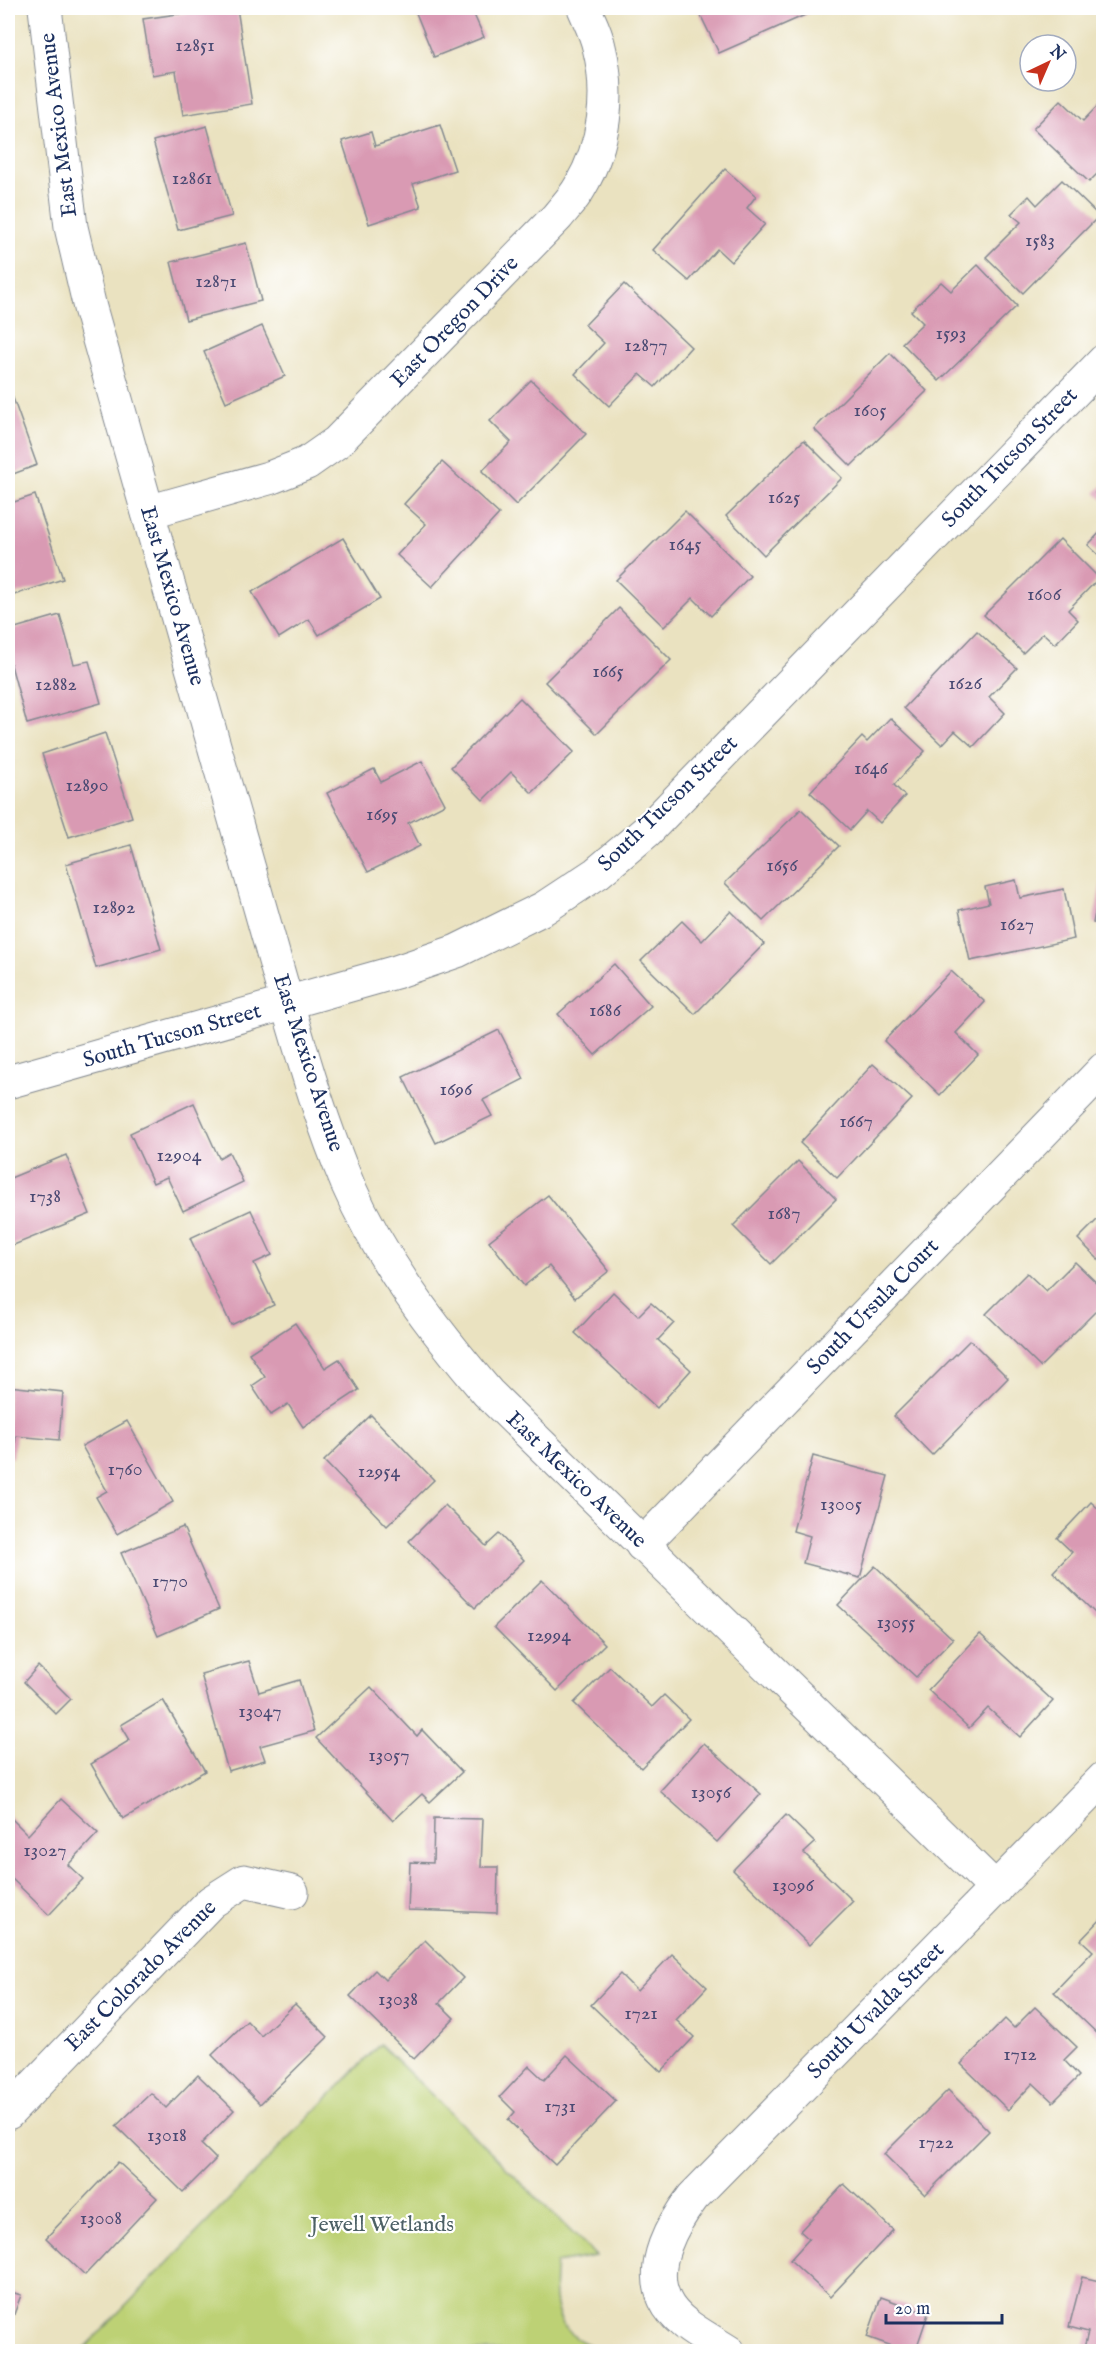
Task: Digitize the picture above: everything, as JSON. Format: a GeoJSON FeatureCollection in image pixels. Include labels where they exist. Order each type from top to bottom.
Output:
{"type":"FeatureCollection","features":[{"type":"Feature","properties":{"kind":"street","name":"East Mexico Avenue"},"geometry":{"type":"LineString","coordinates":[[45,8],[71,227],[90,308],[287,1003],[319,1110],[349,1187],[395,1271],[434,1330],[488,1393],[996,1888]]}},
{"type":"Feature","properties":{"kind":"street","name":"East Oregon Drive"},"geometry":{"type":"LineString","coordinates":[[148,512],[272,477],[307,463],[337,442],[557,217],[580,188],[596,154],[604,118],[605,82],[599,45],[584,8]]}},
{"type":"Feature","properties":{"kind":"street","name":"South Tucson Street"},"geometry":{"type":"LineString","coordinates":[[8,1082],[396,972],[457,951],[544,908],[597,873],[646,831],[1104,361]]}},
{"type":"Feature","properties":{"kind":"street","name":"South Ursula Court"},"geometry":{"type":"LineString","coordinates":[[642,1545],[1104,1069]]}},
{"type":"Feature","properties":{"kind":"street","name":"South Uvalda Street"},"geometry":{"type":"LineString","coordinates":[[729,2352],[701,2335],[679,2317],[664,2300],[660,2278],[663,2254],[679,2216],[693,2197],[1104,1778]]}},
{"type":"Feature","properties":{"kind":"street","name":"East Colorado Avenue"},"geometry":{"type":"LineString","coordinates":[[8,2113],[211,1902],[244,1881],[292,1892]]}},
{"type":"Feature","properties":{"kind":"green space","name":"Jewell Wetlands"},"geometry":{"type":"Polygon","coordinates":[[[380,2044],[596,2256],[556,2263],[554,2283],[558,2313],[567,2330],[600,2351],[82,2351],[380,2044]]]}},
{"type":"Feature","properties":{"kind":"building"},"geometry":{"type":"Polygon","coordinates":[[[219,8],[237,8],[252,104],[183,115],[176,71],[152,75],[143,19],[219,8]]]}},
{"type":"Feature","properties":{"kind":"building"},"geometry":{"type":"Polygon","coordinates":[[[414,8],[471,8],[484,37],[434,57],[414,8]]]}},
{"type":"Feature","properties":{"kind":"building"},"geometry":{"type":"Polygon","coordinates":[[[697,8],[821,8],[719,53],[697,8]]]}},
{"type":"Feature","properties":{"kind":"building"},"geometry":{"type":"Polygon","coordinates":[[[1104,99],[1104,167],[1089,182],[1033,129],[1061,100],[1083,121],[1104,99]]]}},
{"type":"Feature","properties":{"kind":"building"},"geometry":{"type":"Polygon","coordinates":[[[440,125],[455,170],[413,184],[421,207],[369,224],[342,141],[371,132],[375,146],[440,125]]]}},
{"type":"Feature","properties":{"kind":"building"},"geometry":{"type":"Polygon","coordinates":[[[207,126],[232,216],[178,230],[153,141],[207,126]]]}},
{"type":"Feature","properties":{"kind":"building"},"geometry":{"type":"Polygon","coordinates":[[[725,169],[756,196],[747,208],[765,224],[731,262],[717,249],[689,281],[653,250],[725,169]]]}},
{"type":"Feature","properties":{"kind":"building"},"geometry":{"type":"Polygon","coordinates":[[[1062,180],[1099,216],[1023,293],[986,257],[1021,222],[1011,214],[1029,196],[1037,205],[1062,180]]]}},
{"type":"Feature","properties":{"kind":"building"},"geometry":{"type":"Polygon","coordinates":[[[246,243],[261,301],[186,320],[171,262],[246,243]]]}},
{"type":"Feature","properties":{"kind":"building"},"geometry":{"type":"Polygon","coordinates":[[[978,265],[1017,306],[939,381],[902,343],[923,323],[911,311],[941,282],[951,291],[978,265]]]}},
{"type":"Feature","properties":{"kind":"building"},"geometry":{"type":"Polygon","coordinates":[[[624,284],[691,347],[655,387],[640,374],[609,406],[575,374],[604,343],[585,325],[624,284]]]}},
{"type":"Feature","properties":{"kind":"building"},"geometry":{"type":"Polygon","coordinates":[[[262,326],[285,376],[226,402],[204,352],[262,326]]]}},
{"type":"Feature","properties":{"kind":"building"},"geometry":{"type":"Polygon","coordinates":[[[890,353],[927,391],[851,466],[814,429],[890,353]]]}},
{"type":"Feature","properties":{"kind":"building"},"geometry":{"type":"Polygon","coordinates":[[[531,380],[586,434],[516,505],[482,471],[511,442],[490,421],[531,380]]]}},
{"type":"Feature","properties":{"kind":"building"},"geometry":{"type":"Polygon","coordinates":[[[8,384],[37,465],[8,476],[8,384]]]}},
{"type":"Feature","properties":{"kind":"building"},"geometry":{"type":"Polygon","coordinates":[[[804,440],[842,478],[764,555],[726,516],[804,440]]]}},
{"type":"Feature","properties":{"kind":"building"},"geometry":{"type":"Polygon","coordinates":[[[442,462],[499,514],[432,587],[397,555],[426,524],[404,504],[442,462]]]}},
{"type":"Feature","properties":{"kind":"building"},"geometry":{"type":"Polygon","coordinates":[[[1104,484],[1104,501],[1095,493],[1104,484]]]}},
{"type":"Feature","properties":{"kind":"building"},"geometry":{"type":"Polygon","coordinates":[[[35,495],[63,579],[8,597],[8,504],[35,495]]]}},
{"type":"Feature","properties":{"kind":"building"},"geometry":{"type":"Polygon","coordinates":[[[685,511],[750,576],[711,616],[693,598],[664,627],[616,580],[685,511]]]}},
{"type":"Feature","properties":{"kind":"building"},"geometry":{"type":"Polygon","coordinates":[[[1104,528],[1104,560],[1088,545],[1104,528]]]}},
{"type":"Feature","properties":{"kind":"building"},"geometry":{"type":"Polygon","coordinates":[[[343,538],[380,599],[319,635],[309,619],[279,638],[252,592],[343,538]]]}},
{"type":"Feature","properties":{"kind":"building"},"geometry":{"type":"Polygon","coordinates":[[[1060,539],[1099,578],[1068,610],[1078,620],[1055,644],[1043,633],[1023,653],[984,615],[1060,539]]]}},
{"type":"Feature","properties":{"kind":"building"},"geometry":{"type":"Polygon","coordinates":[[[619,608],[671,660],[597,734],[545,682],[619,608]]]}},
{"type":"Feature","properties":{"kind":"building"},"geometry":{"type":"Polygon","coordinates":[[[60,615],[74,664],[89,661],[101,703],[27,724],[8,654],[8,630],[60,615]]]}},
{"type":"Feature","properties":{"kind":"building"},"geometry":{"type":"Polygon","coordinates":[[[977,631],[1017,668],[989,697],[1005,713],[973,747],[955,731],[942,745],[904,708],[977,631]]]}},
{"type":"Feature","properties":{"kind":"building"},"geometry":{"type":"Polygon","coordinates":[[[520,698],[574,752],[532,793],[511,772],[483,800],[451,767],[520,698]]]}},
{"type":"Feature","properties":{"kind":"building"},"geometry":{"type":"Polygon","coordinates":[[[890,718],[925,751],[894,785],[905,796],[880,823],[867,811],[850,830],[810,792],[862,737],[867,742],[890,718]]]}},
{"type":"Feature","properties":{"kind":"building"},"geometry":{"type":"Polygon","coordinates":[[[105,733],[132,817],[69,837],[42,754],[105,733]]]}},
{"type":"Feature","properties":{"kind":"building"},"geometry":{"type":"Polygon","coordinates":[[[422,761],[445,804],[408,823],[420,846],[368,872],[327,793],[374,769],[381,782],[422,761]]]}},
{"type":"Feature","properties":{"kind":"building"},"geometry":{"type":"Polygon","coordinates":[[[801,809],[839,846],[763,921],[725,883],[801,809]]]}},
{"type":"Feature","properties":{"kind":"building"},"geometry":{"type":"Polygon","coordinates":[[[131,845],[161,949],[96,968],[66,864],[131,845]]]}},
{"type":"Feature","properties":{"kind":"building"},"geometry":{"type":"Polygon","coordinates":[[[1102,879],[1104,879],[1104,926],[1093,923],[1102,879]]]}},
{"type":"Feature","properties":{"kind":"building"},"geometry":{"type":"Polygon","coordinates":[[[1016,880],[1020,898],[1064,889],[1074,939],[970,961],[959,910],[989,903],[985,887],[1016,880]]]}},
{"type":"Feature","properties":{"kind":"building"},"geometry":{"type":"Polygon","coordinates":[[[731,911],[764,944],[695,1014],[641,961],[682,921],[702,941],[731,911]]]}},
{"type":"Feature","properties":{"kind":"building"},"geometry":{"type":"Polygon","coordinates":[[[614,964],[651,1006],[595,1055],[558,1014],[614,964]]]}},
{"type":"Feature","properties":{"kind":"building"},"geometry":{"type":"Polygon","coordinates":[[[951,971],[985,1002],[956,1033],[978,1055],[940,1095],[884,1041],[951,971]]]}},
{"type":"Feature","properties":{"kind":"building"},"geometry":{"type":"Polygon","coordinates":[[[499,1030],[524,1079],[483,1100],[492,1116],[436,1143],[403,1077],[499,1030]]]}},
{"type":"Feature","properties":{"kind":"building"},"geometry":{"type":"Polygon","coordinates":[[[873,1064],[912,1099],[837,1178],[800,1143],[873,1064]]]}},
{"type":"Feature","properties":{"kind":"building"},"geometry":{"type":"Polygon","coordinates":[[[194,1103],[219,1158],[229,1152],[243,1182],[183,1211],[167,1177],[153,1183],[130,1133],[194,1103]]]}},
{"type":"Feature","properties":{"kind":"building"},"geometry":{"type":"Polygon","coordinates":[[[66,1155],[90,1214],[9,1247],[8,1179],[66,1155]]]}},
{"type":"Feature","properties":{"kind":"building"},"geometry":{"type":"Polygon","coordinates":[[[798,1161],[836,1199],[771,1264],[733,1226],[798,1161]]]}},
{"type":"Feature","properties":{"kind":"building"},"geometry":{"type":"Polygon","coordinates":[[[548,1195],[609,1271],[575,1298],[549,1266],[524,1286],[489,1241],[548,1195]]]}},
{"type":"Feature","properties":{"kind":"building"},"geometry":{"type":"Polygon","coordinates":[[[251,1210],[272,1255],[254,1263],[274,1305],[231,1325],[190,1238],[251,1210]]]}},
{"type":"Feature","properties":{"kind":"building"},"geometry":{"type":"Polygon","coordinates":[[[1104,1213],[1104,1265],[1078,1239],[1104,1213]]]}},
{"type":"Feature","properties":{"kind":"building"},"geometry":{"type":"Polygon","coordinates":[[[1075,1262],[1104,1290],[1104,1303],[1040,1367],[986,1314],[1027,1273],[1046,1291],[1075,1262]]]}},
{"type":"Feature","properties":{"kind":"building"},"geometry":{"type":"Polygon","coordinates":[[[613,1292],[638,1316],[651,1303],[674,1323],[658,1340],[691,1370],[657,1408],[575,1333],[613,1292]]]}},
{"type":"Feature","properties":{"kind":"building"},"geometry":{"type":"Polygon","coordinates":[[[295,1323],[325,1368],[339,1359],[359,1390],[303,1427],[288,1404],[271,1415],[252,1386],[265,1377],[249,1353],[295,1323]]]}},
{"type":"Feature","properties":{"kind":"building"},"geometry":{"type":"Polygon","coordinates":[[[970,1340],[1008,1378],[932,1455],[894,1416],[970,1340]]]}},
{"type":"Feature","properties":{"kind":"building"},"geometry":{"type":"Polygon","coordinates":[[[8,1386],[63,1392],[59,1440],[16,1436],[13,1458],[8,1457],[8,1386]]]}},
{"type":"Feature","properties":{"kind":"building"},"geometry":{"type":"Polygon","coordinates":[[[371,1415],[434,1480],[387,1526],[324,1461],[371,1415]]]}},
{"type":"Feature","properties":{"kind":"building"},"geometry":{"type":"Polygon","coordinates":[[[127,1421],[173,1502],[117,1534],[96,1497],[107,1491],[82,1446],[127,1421]]]}},
{"type":"Feature","properties":{"kind":"building"},"geometry":{"type":"Polygon","coordinates":[[[813,1456],[888,1476],[860,1578],[803,1563],[810,1536],[793,1531],[813,1456]]]}},
{"type":"Feature","properties":{"kind":"building"},"geometry":{"type":"Polygon","coordinates":[[[1091,1502],[1104,1514],[1104,1606],[1096,1614],[1053,1572],[1072,1552],[1057,1538],[1091,1502]]]}},
{"type":"Feature","properties":{"kind":"building"},"geometry":{"type":"Polygon","coordinates":[[[445,1505],[486,1546],[499,1534],[524,1560],[475,1608],[409,1541],[445,1505]]]}},
{"type":"Feature","properties":{"kind":"building"},"geometry":{"type":"Polygon","coordinates":[[[183,1527],[219,1609],[158,1636],[121,1553],[183,1527]]]}},
{"type":"Feature","properties":{"kind":"building"},"geometry":{"type":"Polygon","coordinates":[[[875,1566],[953,1639],[916,1677],[838,1605],[875,1566]]]}},
{"type":"Feature","properties":{"kind":"building"},"geometry":{"type":"Polygon","coordinates":[[[542,1580],[605,1644],[557,1691],[494,1627],[542,1580]]]}},
{"type":"Feature","properties":{"kind":"building"},"geometry":{"type":"Polygon","coordinates":[[[980,1634],[1053,1701],[1020,1737],[988,1708],[969,1728],[928,1690],[980,1634]]]}},
{"type":"Feature","properties":{"kind":"building"},"geometry":{"type":"Polygon","coordinates":[[[249,1661],[259,1692],[299,1680],[314,1731],[260,1746],[265,1760],[228,1771],[201,1674],[249,1661]]]}},
{"type":"Feature","properties":{"kind":"building"},"geometry":{"type":"Polygon","coordinates":[[[38,1666],[71,1699],[56,1714],[24,1682],[38,1666]]]}},
{"type":"Feature","properties":{"kind":"building"},"geometry":{"type":"Polygon","coordinates":[[[610,1667],[652,1707],[664,1695],[689,1719],[641,1768],[574,1703],[610,1667]]]}},
{"type":"Feature","properties":{"kind":"building"},"geometry":{"type":"Polygon","coordinates":[[[371,1687],[417,1736],[422,1730],[462,1772],[430,1802],[422,1794],[393,1821],[316,1738],[371,1687]]]}},
{"type":"Feature","properties":{"kind":"building"},"geometry":{"type":"Polygon","coordinates":[[[163,1700],[205,1771],[123,1819],[91,1764],[130,1740],[121,1725],[163,1700]]]}},
{"type":"Feature","properties":{"kind":"building"},"geometry":{"type":"Polygon","coordinates":[[[704,1743],[761,1794],[717,1842],[660,1791],[704,1743]]]}},
{"type":"Feature","properties":{"kind":"building"},"geometry":{"type":"Polygon","coordinates":[[[61,1799],[98,1833],[68,1865],[83,1879],[49,1915],[8,1875],[8,1815],[28,1835],[61,1799]]]}},
{"type":"Feature","properties":{"kind":"building"},"geometry":{"type":"Polygon","coordinates":[[[786,1815],[815,1843],[804,1853],[853,1901],[809,1945],[733,1870],[786,1815]]]}},
{"type":"Feature","properties":{"kind":"building"},"geometry":{"type":"Polygon","coordinates":[[[434,1818],[483,1819],[481,1867],[498,1867],[497,1913],[408,1910],[410,1862],[433,1863],[434,1818]]]}},
{"type":"Feature","properties":{"kind":"building"},"geometry":{"type":"Polygon","coordinates":[[[1104,1916],[1104,2036],[1102,2038],[1054,1992],[1093,1951],[1081,1940],[1104,1916]]]}},
{"type":"Feature","properties":{"kind":"building"},"geometry":{"type":"Polygon","coordinates":[[[425,1940],[463,1978],[439,2003],[454,2018],[414,2059],[350,1996],[375,1970],[385,1980],[425,1940]]]}},
{"type":"Feature","properties":{"kind":"building"},"geometry":{"type":"Polygon","coordinates":[[[672,1954],[707,1987],[676,2020],[694,2037],[661,2072],[591,2005],[620,1974],[637,1991],[672,1954]]]}},
{"type":"Feature","properties":{"kind":"building"},"geometry":{"type":"Polygon","coordinates":[[[295,2004],[328,2037],[260,2104],[212,2055],[247,2021],[261,2036],[295,2004]]]}},
{"type":"Feature","properties":{"kind":"building"},"geometry":{"type":"Polygon","coordinates":[[[1035,2007],[1077,2047],[1064,2060],[1079,2076],[1053,2102],[1033,2083],[1008,2110],[961,2064],[1005,2019],[1014,2028],[1035,2007]]]}},
{"type":"Feature","properties":{"kind":"building"},"geometry":{"type":"Polygon","coordinates":[[[567,2055],[616,2101],[555,2165],[508,2120],[515,2112],[500,2097],[529,2066],[544,2080],[567,2055]]]}},
{"type":"Feature","properties":{"kind":"building"},"geometry":{"type":"Polygon","coordinates":[[[198,2075],[234,2110],[201,2144],[216,2159],[183,2192],[116,2126],[151,2093],[166,2108],[198,2075]]]}},
{"type":"Feature","properties":{"kind":"building"},"geometry":{"type":"Polygon","coordinates":[[[948,2090],[989,2131],[925,2195],[884,2154],[948,2090]]]}},
{"type":"Feature","properties":{"kind":"building"},"geometry":{"type":"Polygon","coordinates":[[[118,2162],[157,2198],[85,2275],[46,2238],[118,2162]]]}},
{"type":"Feature","properties":{"kind":"building"},"geometry":{"type":"Polygon","coordinates":[[[844,2184],[893,2230],[830,2297],[790,2260],[809,2239],[800,2231],[844,2184]]]}},
{"type":"Feature","properties":{"kind":"building"},"geometry":{"type":"Polygon","coordinates":[[[1082,2277],[1104,2282],[1104,2352],[1083,2352],[1088,2332],[1069,2327],[1082,2277]]]}},
{"type":"Feature","properties":{"kind":"building"},"geometry":{"type":"Polygon","coordinates":[[[8,2291],[21,2295],[8,2331],[8,2291]]]}},
{"type":"Feature","properties":{"kind":"building"},"geometry":{"type":"Polygon","coordinates":[[[881,2297],[928,2314],[915,2352],[867,2337],[881,2297]]]}}]}
